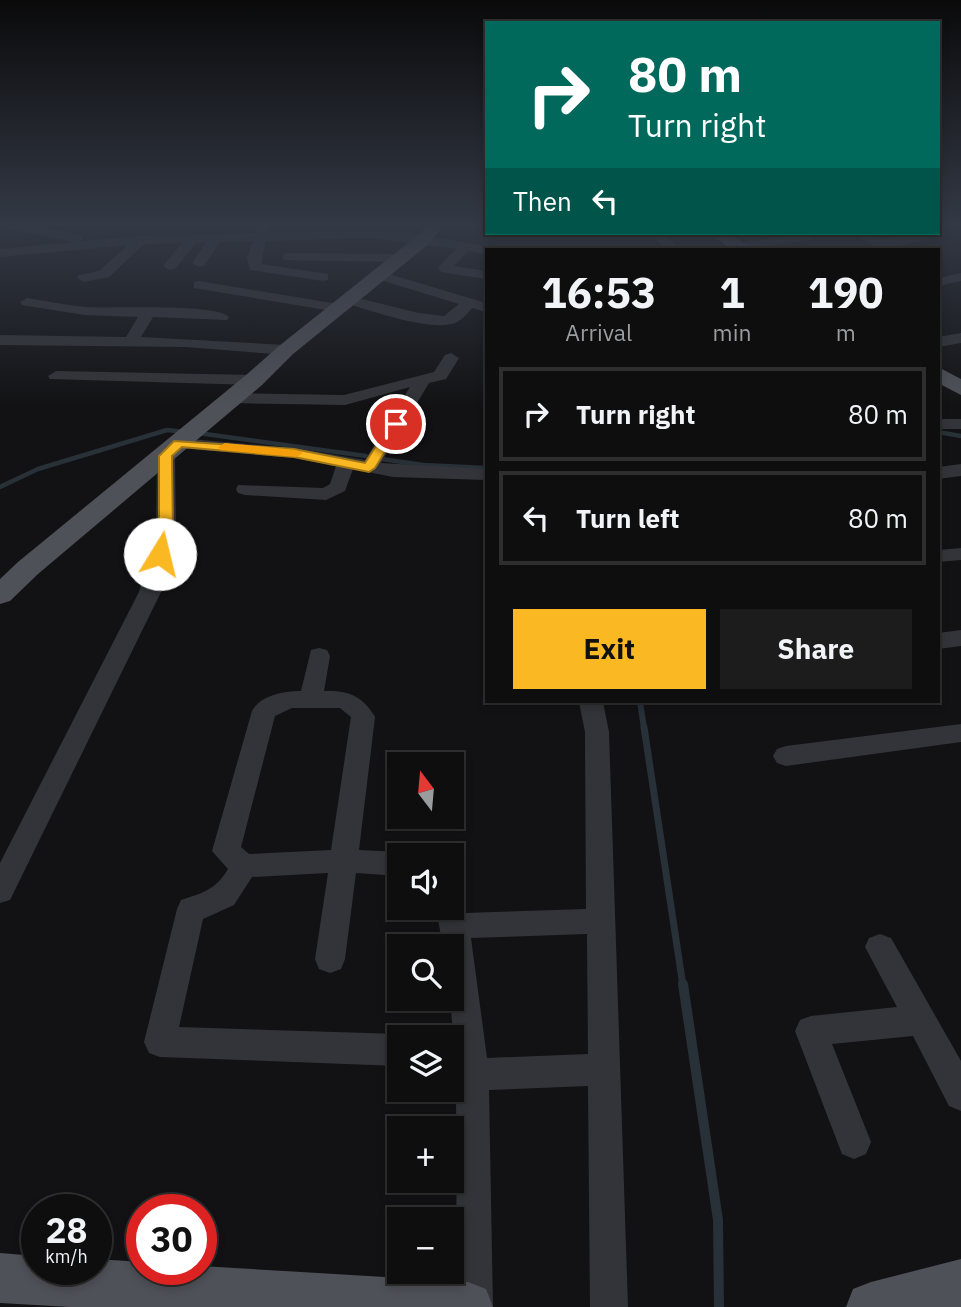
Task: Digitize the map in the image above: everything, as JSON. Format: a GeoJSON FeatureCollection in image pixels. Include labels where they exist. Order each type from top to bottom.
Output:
{"type":"FeatureCollection","features":[{"type":"Feature","properties":{"kind":"main road"},"geometry":{"type":"LineString","coordinates":[[0,596],[28,568],[233,398],[286,349],[366,286]]}},
{"type":"Feature","properties":{"kind":"main road"},"geometry":{"type":"LineString","coordinates":[[940,374],[961,389]]}},
{"type":"Feature","properties":{"kind":"main road"},"geometry":{"type":"LineString","coordinates":[[0,1278],[269,1301],[468,1307]]}},
{"type":"Feature","properties":{"kind":"main road"},"geometry":{"type":"LineString","coordinates":[[871,1307],[961,1284]]}},
{"type":"Feature","properties":{"kind":"street"},"geometry":{"type":"LineString","coordinates":[[207,286],[344,304],[378,305],[436,321],[453,318],[469,303]]}},
{"type":"Feature","properties":{"kind":"street"},"geometry":{"type":"LineString","coordinates":[[414,286],[485,308]]}},
{"type":"Feature","properties":{"kind":"street"},"geometry":{"type":"LineString","coordinates":[[27,302],[85,311],[195,313],[222,317]]}},
{"type":"Feature","properties":{"kind":"street"},"geometry":{"type":"LineString","coordinates":[[130,342],[148,313]]}},
{"type":"Feature","properties":{"kind":"street"},"geometry":{"type":"LineString","coordinates":[[940,342],[961,338]]}},
{"type":"Feature","properties":{"kind":"street"},"geometry":{"type":"LineString","coordinates":[[0,340],[186,342],[286,349]]}},
{"type":"Feature","properties":{"kind":"street"},"geometry":{"type":"LineString","coordinates":[[233,398],[345,400],[445,373],[451,358]]}},
{"type":"Feature","properties":{"kind":"street"},"geometry":{"type":"LineString","coordinates":[[56,376],[254,380]]}},
{"type":"Feature","properties":{"kind":"street"},"geometry":{"type":"LineString","coordinates":[[369,468],[423,380]]}},
{"type":"Feature","properties":{"kind":"street"},"geometry":{"type":"LineString","coordinates":[[940,424],[961,424]]}},
{"type":"Feature","properties":{"kind":"street"},"geometry":{"type":"LineString","coordinates":[[0,891],[149,592],[166,535],[183,440],[294,453],[369,468],[485,475]]}},
{"type":"Feature","properties":{"kind":"street"},"geometry":{"type":"LineString","coordinates":[[245,489],[326,494],[338,487],[346,463]]}},
{"type":"Feature","properties":{"kind":"street"},"geometry":{"type":"LineString","coordinates":[[940,556],[961,554]]}},
{"type":"Feature","properties":{"kind":"street"},"geometry":{"type":"LineString","coordinates":[[940,641],[961,638]]}},
{"type":"Feature","properties":{"kind":"street"},"geometry":{"type":"LineString","coordinates":[[311,699],[319,656]]}},
{"type":"Feature","properties":{"kind":"street"},"geometry":{"type":"LineString","coordinates":[[330,959],[342,861],[363,717],[357,706],[348,700],[291,699],[275,703],[264,711],[226,851],[243,866],[342,861],[387,863]]}},
{"type":"Feature","properties":{"kind":"street"},"geometry":{"type":"LineString","coordinates":[[591,703],[597,732],[609,1307]]}},
{"type":"Feature","properties":{"kind":"street"},"geometry":{"type":"LineString","coordinates":[[786,756],[961,733]]}},
{"type":"Feature","properties":{"kind":"street"},"geometry":{"type":"LineString","coordinates":[[243,866],[229,894],[208,907],[191,909],[160,1042],[387,1050]]}},
{"type":"Feature","properties":{"kind":"street"},"geometry":{"type":"LineString","coordinates":[[464,917],[601,921]]}},
{"type":"Feature","properties":{"kind":"street"},"geometry":{"type":"LineString","coordinates":[[453,920],[462,960],[474,1307]]}},
{"type":"Feature","properties":{"kind":"street"},"geometry":{"type":"LineString","coordinates":[[880,947],[961,1094]]}},
{"type":"Feature","properties":{"kind":"street"},"geometry":{"type":"LineString","coordinates":[[854,1142],[811,1031],[921,1020]]}},
{"type":"Feature","properties":{"kind":"street"},"geometry":{"type":"LineString","coordinates":[[466,1060],[604,1069]]}},
{"type":"Feature","properties":{"kind":"waterway"},"geometry":{"type":"LineString","coordinates":[[0,487],[38,469],[167,430],[184,432]]}},
{"type":"Feature","properties":{"kind":"waterway"},"geometry":{"type":"LineString","coordinates":[[940,432],[961,436]]}},
{"type":"Feature","properties":{"kind":"waterway"},"geometry":{"type":"LineString","coordinates":[[198,433],[366,456]]}},
{"type":"Feature","properties":{"kind":"waterway"},"geometry":{"type":"LineString","coordinates":[[382,459],[423,465],[485,468]]}},
{"type":"Feature","properties":{"kind":"waterway"},"geometry":{"type":"LineString","coordinates":[[640,703],[644,728]]}},
{"type":"Feature","properties":{"kind":"waterway"},"geometry":{"type":"LineString","coordinates":[[644,727],[683,986]]}},
{"type":"Feature","properties":{"kind":"waterway"},"geometry":{"type":"LineString","coordinates":[[683,984],[718,1220],[719,1307]]}},
{"type":"Feature","properties":{"kind":"slow traffic"},"geometry":{"type":"LineString","coordinates":[[225,447],[296,453]]}},
{"type":"Feature","properties":{"kind":"route"},"geometry":{"type":"LineString","coordinates":[[160,554],[166,535],[166,456],[179,443],[294,453],[369,468],[396,424]]}}]}
